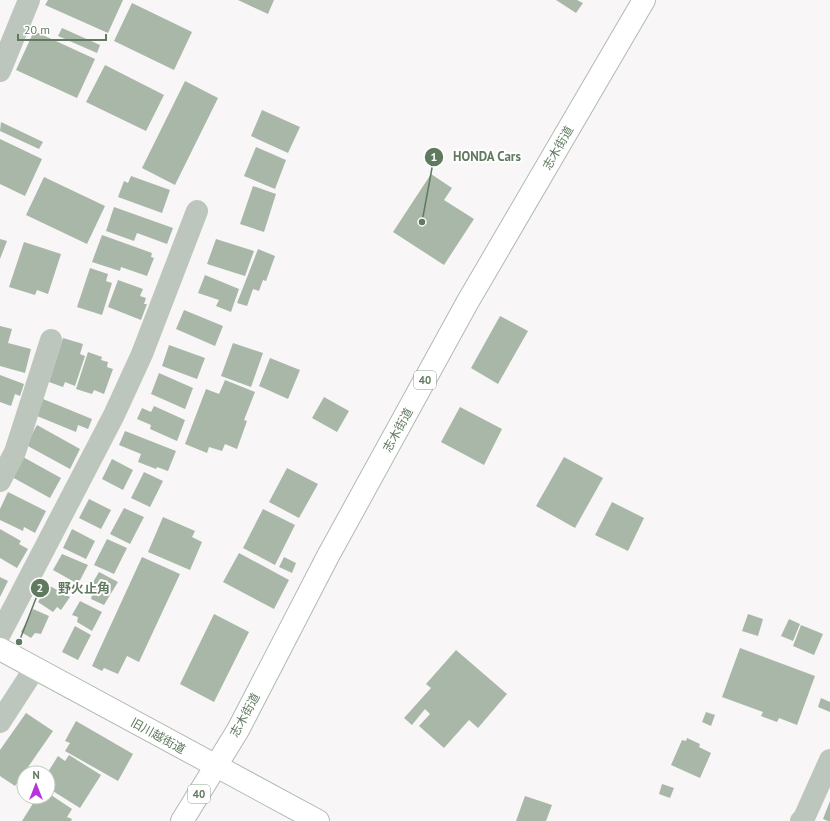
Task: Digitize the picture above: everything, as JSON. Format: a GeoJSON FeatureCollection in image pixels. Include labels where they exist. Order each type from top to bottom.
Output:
{"type":"FeatureCollection","features":[{"type":"Feature","properties":{"kind":"main road","name":"志木街道"},"geometry":{"type":"LineString","coordinates":[[182,821],[205,786],[215,766],[238,730],[328,556],[467,303],[644,0]]}},
{"type":"Feature","properties":{"kind":"main road","name":"旧川越街道"},"geometry":{"type":"LineString","coordinates":[[0,649],[318,821]]}},
{"type":"Feature","properties":{"kind":"street"},"geometry":{"type":"LineString","coordinates":[[0,70],[28,0]]}},
{"type":"Feature","properties":{"kind":"street"},"geometry":{"type":"LineString","coordinates":[[0,634],[114,415],[142,354],[197,211]]}},
{"type":"Feature","properties":{"kind":"street"},"geometry":{"type":"LineString","coordinates":[[0,481],[15,452],[50,340]]}},
{"type":"Feature","properties":{"kind":"street"},"geometry":{"type":"LineString","coordinates":[[0,722],[34,668]]}},
{"type":"Feature","properties":{"kind":"street"},"geometry":{"type":"LineString","coordinates":[[801,821],[804,818],[830,760]]}},
{"type":"Feature","properties":{"kind":"building"},"geometry":{"type":"Polygon","coordinates":[[[48,0],[123,0],[108,33],[45,5],[48,0]]]}},
{"type":"Feature","properties":{"kind":"building"},"geometry":{"type":"Polygon","coordinates":[[[238,0],[274,0],[268,14],[238,0]]]}},
{"type":"Feature","properties":{"kind":"building"},"geometry":{"type":"Polygon","coordinates":[[[556,0],[577,0],[583,3],[576,13],[556,0]]]}},
{"type":"Feature","properties":{"kind":"building"},"geometry":{"type":"Polygon","coordinates":[[[132,3],[192,32],[174,70],[114,41],[132,3]]]}},
{"type":"Feature","properties":{"kind":"building"},"geometry":{"type":"Polygon","coordinates":[[[62,28],[100,45],[97,53],[58,36],[62,28]]]}},
{"type":"Feature","properties":{"kind":"building"},"geometry":{"type":"Polygon","coordinates":[[[34,31],[95,59],[77,98],[16,70],[34,31]]]}},
{"type":"Feature","properties":{"kind":"building"},"geometry":{"type":"Polygon","coordinates":[[[105,65],[164,95],[146,131],[86,102],[105,65]]]}},
{"type":"Feature","properties":{"kind":"building"},"geometry":{"type":"Polygon","coordinates":[[[185,81],[218,98],[175,185],[142,168],[185,81]]]}},
{"type":"Feature","properties":{"kind":"building"},"geometry":{"type":"Polygon","coordinates":[[[262,110],[300,127],[288,153],[251,136],[262,110]]]}},
{"type":"Feature","properties":{"kind":"building"},"geometry":{"type":"Polygon","coordinates":[[[1,122],[43,142],[39,149],[0,131],[1,122]]]}},
{"type":"Feature","properties":{"kind":"building"},"geometry":{"type":"Polygon","coordinates":[[[0,139],[42,159],[25,196],[0,184],[0,139]]]}},
{"type":"Feature","properties":{"kind":"building"},"geometry":{"type":"Polygon","coordinates":[[[256,147],[286,160],[275,189],[244,176],[256,147]]]}},
{"type":"Feature","properties":{"kind":"building"},"geometry":{"type":"Polygon","coordinates":[[[431,174],[452,188],[444,200],[474,219],[444,265],[393,232],[431,174]]]}},
{"type":"Feature","properties":{"kind":"building"},"geometry":{"type":"Polygon","coordinates":[[[131,176],[170,190],[162,213],[118,197],[124,181],[128,183],[131,176]]]}},
{"type":"Feature","properties":{"kind":"building"},"geometry":{"type":"Polygon","coordinates":[[[44,177],[105,206],[87,244],[26,215],[44,177]]]}},
{"type":"Feature","properties":{"kind":"building"},"geometry":{"type":"Polygon","coordinates":[[[253,186],[276,194],[264,232],[240,224],[253,186]]]}},
{"type":"Feature","properties":{"kind":"building"},"geometry":{"type":"Polygon","coordinates":[[[114,207],[173,228],[167,244],[137,233],[134,241],[106,231],[114,207]]]}},
{"type":"Feature","properties":{"kind":"building"},"geometry":{"type":"Polygon","coordinates":[[[102,235],[152,253],[151,257],[154,258],[147,276],[121,267],[120,271],[92,262],[102,235]]]}},
{"type":"Feature","properties":{"kind":"building"},"geometry":{"type":"Polygon","coordinates":[[[0,239],[7,241],[0,259],[0,239]]]}},
{"type":"Feature","properties":{"kind":"building"},"geometry":{"type":"Polygon","coordinates":[[[216,239],[254,251],[245,276],[207,264],[216,239]]]}},
{"type":"Feature","properties":{"kind":"building"},"geometry":{"type":"Polygon","coordinates":[[[24,242],[61,254],[48,294],[37,290],[35,295],[9,287],[24,242]]]}},
{"type":"Feature","properties":{"kind":"building"},"geometry":{"type":"Polygon","coordinates":[[[258,249],[275,256],[266,281],[263,280],[259,291],[253,289],[247,306],[237,303],[258,249]]]}},
{"type":"Feature","properties":{"kind":"building"},"geometry":{"type":"Polygon","coordinates":[[[90,268],[108,274],[106,281],[112,283],[102,315],[77,307],[90,268]]]}},
{"type":"Feature","properties":{"kind":"building"},"geometry":{"type":"Polygon","coordinates":[[[205,275],[239,289],[231,312],[216,306],[219,300],[198,293],[205,275]]]}},
{"type":"Feature","properties":{"kind":"building"},"geometry":{"type":"Polygon","coordinates":[[[118,280],[143,289],[140,296],[146,298],[144,304],[147,304],[141,320],[108,307],[118,280]]]}},
{"type":"Feature","properties":{"kind":"building"},"geometry":{"type":"Polygon","coordinates":[[[184,310],[223,326],[215,346],[176,329],[184,310]]]}},
{"type":"Feature","properties":{"kind":"building"},"geometry":{"type":"Polygon","coordinates":[[[500,316],[528,331],[498,384],[471,368],[500,316]]]}},
{"type":"Feature","properties":{"kind":"building"},"geometry":{"type":"Polygon","coordinates":[[[0,326],[12,329],[8,343],[31,349],[25,373],[0,366],[0,326]]]}},
{"type":"Feature","properties":{"kind":"building"},"geometry":{"type":"Polygon","coordinates":[[[63,338],[83,344],[80,354],[85,356],[75,386],[65,382],[63,387],[49,382],[63,338]]]}},
{"type":"Feature","properties":{"kind":"building"},"geometry":{"type":"Polygon","coordinates":[[[233,343],[263,353],[251,387],[221,376],[233,343]]]}},
{"type":"Feature","properties":{"kind":"building"},"geometry":{"type":"Polygon","coordinates":[[[169,345],[205,358],[197,379],[162,366],[169,345]]]}},
{"type":"Feature","properties":{"kind":"building"},"geometry":{"type":"Polygon","coordinates":[[[88,352],[102,357],[101,360],[108,362],[107,367],[113,369],[104,394],[94,390],[92,394],[76,389],[88,352]]]}},
{"type":"Feature","properties":{"kind":"building"},"geometry":{"type":"Polygon","coordinates":[[[270,358],[300,370],[288,399],[259,386],[270,358]]]}},
{"type":"Feature","properties":{"kind":"building"},"geometry":{"type":"Polygon","coordinates":[[[159,373],[193,388],[185,409],[151,394],[159,373]]]}},
{"type":"Feature","properties":{"kind":"building"},"geometry":{"type":"Polygon","coordinates":[[[0,375],[24,384],[20,396],[15,394],[11,406],[0,402],[0,375]]]}},
{"type":"Feature","properties":{"kind":"building"},"geometry":{"type":"Polygon","coordinates":[[[225,380],[255,392],[244,420],[247,421],[237,449],[225,444],[222,451],[209,447],[207,453],[185,444],[206,389],[219,394],[225,380]]]}},
{"type":"Feature","properties":{"kind":"building"},"geometry":{"type":"Polygon","coordinates":[[[324,397],[349,411],[337,432],[312,418],[324,397]]]}},
{"type":"Feature","properties":{"kind":"building"},"geometry":{"type":"Polygon","coordinates":[[[43,399],[92,419],[88,429],[78,425],[76,432],[37,416],[43,399]]]}},
{"type":"Feature","properties":{"kind":"building"},"geometry":{"type":"Polygon","coordinates":[[[154,406],[185,420],[177,441],[150,429],[151,425],[137,419],[142,408],[151,412],[154,406]]]}},
{"type":"Feature","properties":{"kind":"building"},"geometry":{"type":"Polygon","coordinates":[[[460,407],[502,429],[484,465],[441,442],[460,407]]]}},
{"type":"Feature","properties":{"kind":"building"},"geometry":{"type":"Polygon","coordinates":[[[37,425],[80,449],[70,469],[26,445],[37,425]]]}},
{"type":"Feature","properties":{"kind":"building"},"geometry":{"type":"Polygon","coordinates":[[[125,431],[176,451],[168,471],[157,467],[156,469],[138,462],[141,454],[119,445],[125,431]]]}},
{"type":"Feature","properties":{"kind":"building"},"geometry":{"type":"Polygon","coordinates":[[[23,457],[61,478],[50,498],[12,477],[23,457]]]}},
{"type":"Feature","properties":{"kind":"building"},"geometry":{"type":"Polygon","coordinates":[[[564,457],[603,478],[575,528],[536,506],[564,457]]]}},
{"type":"Feature","properties":{"kind":"building"},"geometry":{"type":"Polygon","coordinates":[[[112,459],[133,470],[123,490],[102,479],[112,459]]]}},
{"type":"Feature","properties":{"kind":"building"},"geometry":{"type":"Polygon","coordinates":[[[287,468],[318,484],[299,518],[269,502],[287,468]]]}},
{"type":"Feature","properties":{"kind":"building"},"geometry":{"type":"Polygon","coordinates":[[[144,472],[163,481],[150,507],[131,498],[144,472]]]}},
{"type":"Feature","properties":{"kind":"building"},"geometry":{"type":"Polygon","coordinates":[[[8,492],[46,511],[35,533],[24,527],[23,531],[0,520],[0,509],[8,492]]]}},
{"type":"Feature","properties":{"kind":"building"},"geometry":{"type":"Polygon","coordinates":[[[89,499],[111,510],[101,529],[79,518],[89,499]]]}},
{"type":"Feature","properties":{"kind":"building"},"geometry":{"type":"Polygon","coordinates":[[[612,502],[644,518],[628,551],[595,535],[612,502]]]}},
{"type":"Feature","properties":{"kind":"building"},"geometry":{"type":"Polygon","coordinates":[[[124,508],[144,517],[130,544],[110,534],[124,508]]]}},
{"type":"Feature","properties":{"kind":"building"},"geometry":{"type":"Polygon","coordinates":[[[263,509],[295,525],[275,565],[243,548],[263,509]]]}},
{"type":"Feature","properties":{"kind":"building"},"geometry":{"type":"Polygon","coordinates":[[[163,517],[195,531],[192,537],[202,542],[190,570],[148,552],[163,517]]]}},
{"type":"Feature","properties":{"kind":"building"},"geometry":{"type":"Polygon","coordinates":[[[0,529],[21,541],[19,544],[28,549],[17,568],[0,558],[0,529]]]}},
{"type":"Feature","properties":{"kind":"building"},"geometry":{"type":"Polygon","coordinates":[[[72,529],[95,541],[86,559],[63,548],[72,529]]]}},
{"type":"Feature","properties":{"kind":"building"},"geometry":{"type":"Polygon","coordinates":[[[107,539],[127,548],[114,574],[94,565],[107,539]]]}},
{"type":"Feature","properties":{"kind":"building"},"geometry":{"type":"Polygon","coordinates":[[[239,553],[289,580],[274,609],[223,582],[239,553]]]}},
{"type":"Feature","properties":{"kind":"building"},"geometry":{"type":"Polygon","coordinates":[[[62,554],[88,565],[78,584],[53,570],[62,554]]]}},
{"type":"Feature","properties":{"kind":"building"},"geometry":{"type":"Polygon","coordinates":[[[142,557],[180,574],[139,662],[127,656],[118,674],[104,668],[102,671],[92,666],[142,557]]]}},
{"type":"Feature","properties":{"kind":"building"},"geometry":{"type":"Polygon","coordinates":[[[284,557],[296,563],[292,573],[279,567],[284,557]]]}},
{"type":"Feature","properties":{"kind":"building"},"geometry":{"type":"Polygon","coordinates":[[[99,572],[118,582],[104,605],[91,599],[93,591],[89,589],[99,572]]]}},
{"type":"Feature","properties":{"kind":"building"},"geometry":{"type":"Polygon","coordinates":[[[0,577],[8,581],[0,597],[0,577]]]}},
{"type":"Feature","properties":{"kind":"building"},"geometry":{"type":"Polygon","coordinates":[[[48,585],[70,597],[61,610],[57,607],[53,612],[38,602],[48,585]]]}},
{"type":"Feature","properties":{"kind":"building"},"geometry":{"type":"Polygon","coordinates":[[[80,601],[102,612],[92,631],[77,622],[78,617],[72,615],[80,601]]]}},
{"type":"Feature","properties":{"kind":"building"},"geometry":{"type":"Polygon","coordinates":[[[33,609],[49,616],[41,634],[35,633],[31,638],[21,632],[33,609]]]}},
{"type":"Feature","properties":{"kind":"building"},"geometry":{"type":"Polygon","coordinates":[[[214,614],[249,632],[214,702],[180,684],[214,614]]]}},
{"type":"Feature","properties":{"kind":"building"},"geometry":{"type":"Polygon","coordinates":[[[748,614],[763,619],[758,636],[742,631],[748,614]]]}},
{"type":"Feature","properties":{"kind":"building"},"geometry":{"type":"Polygon","coordinates":[[[789,619],[800,624],[793,641],[781,636],[789,619]]]}},
{"type":"Feature","properties":{"kind":"building"},"geometry":{"type":"Polygon","coordinates":[[[801,625],[823,634],[814,655],[793,646],[801,625]]]}},
{"type":"Feature","properties":{"kind":"building"},"geometry":{"type":"Polygon","coordinates":[[[75,626],[91,635],[78,660],[62,652],[75,626]]]}},
{"type":"Feature","properties":{"kind":"building"},"geometry":{"type":"Polygon","coordinates":[[[740,648],[815,676],[797,725],[779,718],[777,722],[761,716],[763,712],[722,697],[740,648]]]}},
{"type":"Feature","properties":{"kind":"building"},"geometry":{"type":"Polygon","coordinates":[[[456,650],[507,694],[478,728],[469,720],[444,748],[419,726],[430,714],[425,709],[412,725],[404,718],[431,688],[426,684],[456,650]]]}},
{"type":"Feature","properties":{"kind":"building"},"geometry":{"type":"Polygon","coordinates":[[[821,698],[830,702],[830,712],[818,707],[821,698]]]}},
{"type":"Feature","properties":{"kind":"building"},"geometry":{"type":"Polygon","coordinates":[[[706,712],[715,715],[711,726],[702,722],[706,712]]]}},
{"type":"Feature","properties":{"kind":"building"},"geometry":{"type":"Polygon","coordinates":[[[26,713],[53,731],[30,765],[16,765],[15,786],[0,776],[0,750],[26,713]]]}},
{"type":"Feature","properties":{"kind":"building"},"geometry":{"type":"Polygon","coordinates":[[[76,721],[133,754],[118,781],[65,751],[70,743],[65,741],[76,721]]]}},
{"type":"Feature","properties":{"kind":"building"},"geometry":{"type":"Polygon","coordinates":[[[687,738],[700,744],[699,747],[711,753],[700,778],[671,765],[682,740],[686,741],[687,738]]]}},
{"type":"Feature","properties":{"kind":"building"},"geometry":{"type":"Polygon","coordinates":[[[69,755],[101,775],[80,808],[56,793],[56,765],[52,765],[58,756],[65,761],[69,755]]]}},
{"type":"Feature","properties":{"kind":"building"},"geometry":{"type":"Polygon","coordinates":[[[662,784],[674,788],[670,798],[659,794],[662,784]]]}},
{"type":"Feature","properties":{"kind":"building"},"geometry":{"type":"Polygon","coordinates":[[[525,796],[552,805],[546,821],[516,821],[525,796]]]}},
{"type":"Feature","properties":{"kind":"building"},"geometry":{"type":"Polygon","coordinates":[[[56,798],[72,809],[67,817],[72,819],[71,821],[22,821],[32,805],[56,805],[56,798]]]}},
{"type":"Feature","properties":{"kind":"building"},"geometry":{"type":"Polygon","coordinates":[[[830,801],[830,821],[828,821],[823,819],[830,801]]]}},
{"type":"Feature","properties":{"kind":"place","name":"HONDA Cars"},"geometry":{"type":"Point","coordinates":[422,222]}},
{"type":"Feature","properties":{"kind":"place","name":"野火止角"},"geometry":{"type":"Point","coordinates":[19,642]}}]}
